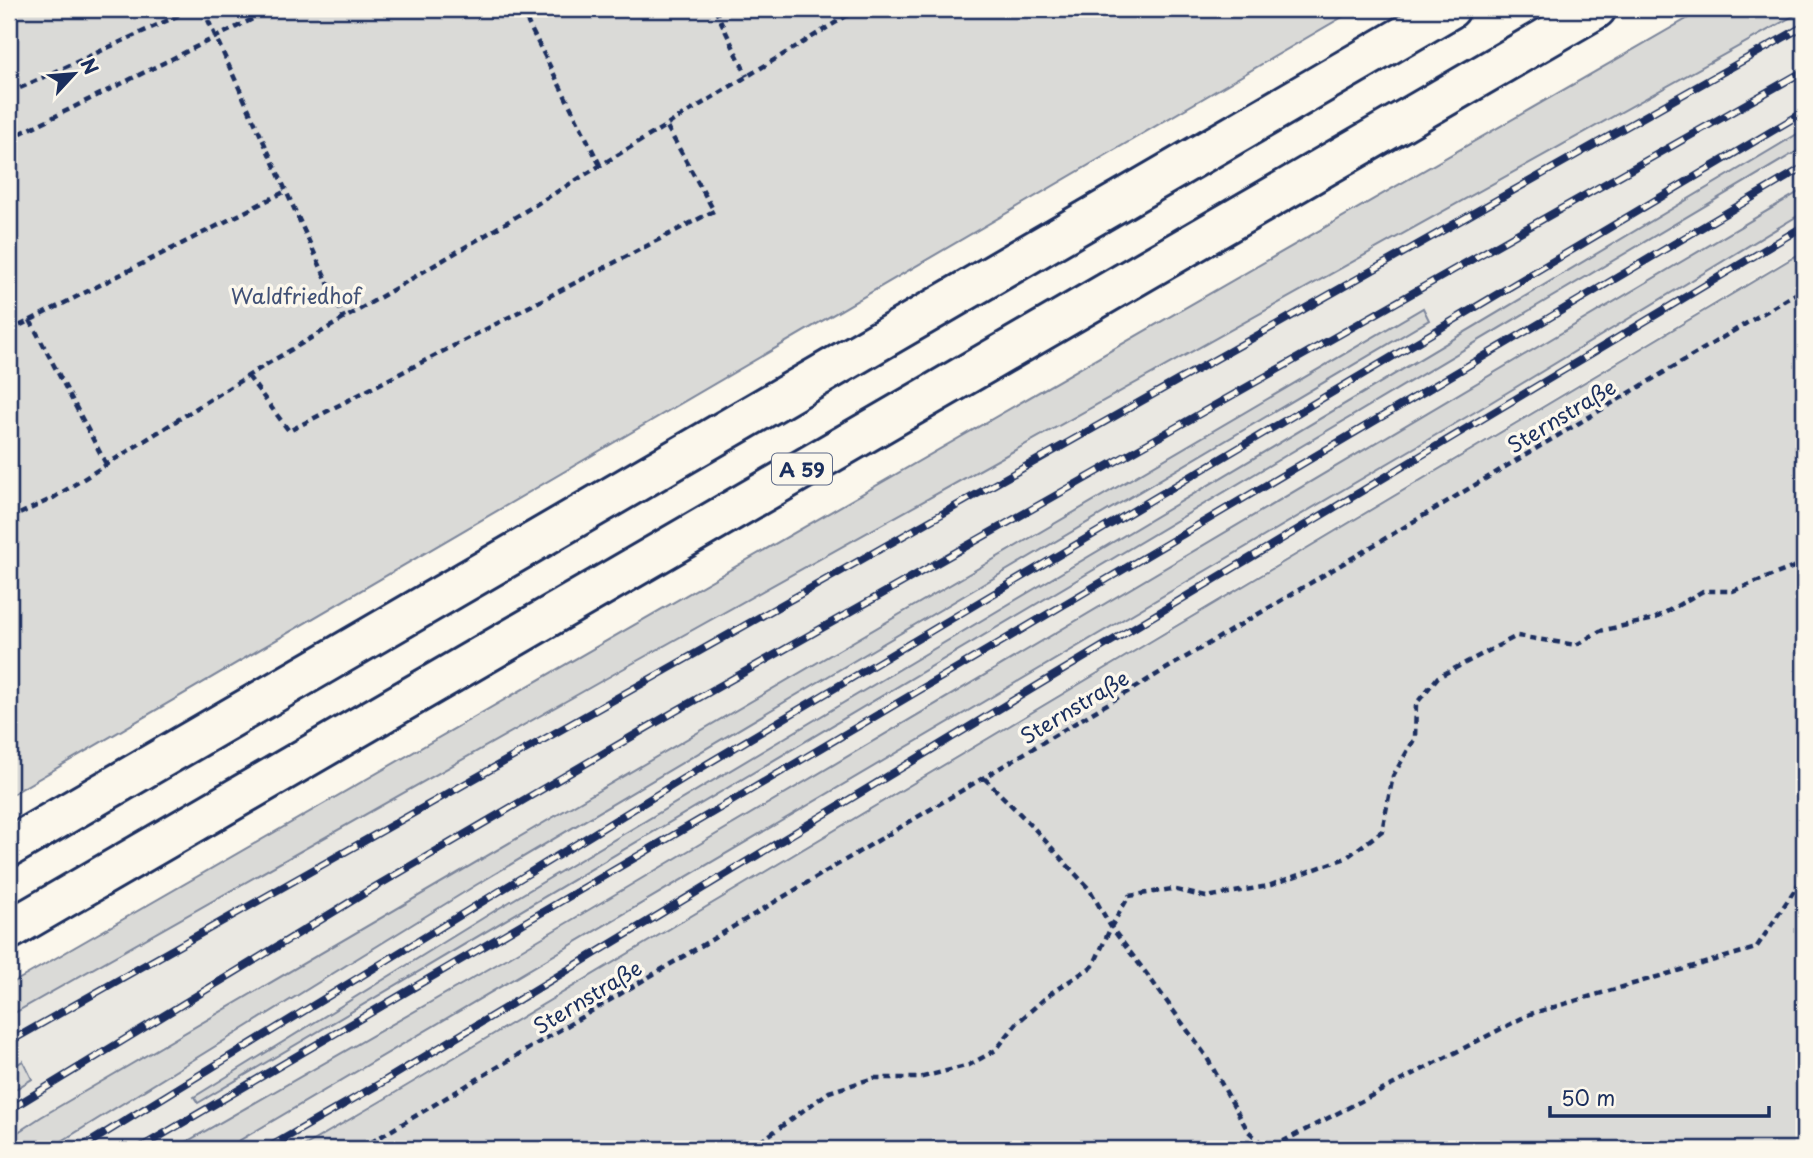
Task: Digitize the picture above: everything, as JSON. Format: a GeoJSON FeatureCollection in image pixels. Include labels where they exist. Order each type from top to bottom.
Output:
{"type":"FeatureCollection","features":[{"type":"Feature","properties":{"kind":"highway"},"geometry":{"type":"LineString","coordinates":[[9,847],[1450,9]]}},
{"type":"Feature","properties":{"kind":"highway","name":"A 59"},"geometry":{"type":"LineString","coordinates":[[9,930],[1595,9]]}},
{"type":"Feature","properties":{"kind":"path"},"geometry":{"type":"LineString","coordinates":[[9,93],[177,16],[182,9]]}},
{"type":"Feature","properties":{"kind":"path"},"geometry":{"type":"LineString","coordinates":[[203,9],[344,318]]}},
{"type":"Feature","properties":{"kind":"path"},"geometry":{"type":"LineString","coordinates":[[9,139],[273,9]]}},
{"type":"Feature","properties":{"kind":"path"},"geometry":{"type":"LineString","coordinates":[[521,9],[600,165]]}},
{"type":"Feature","properties":{"kind":"path"},"geometry":{"type":"LineString","coordinates":[[715,9],[747,76]]}},
{"type":"Feature","properties":{"kind":"path"},"geometry":{"type":"LineString","coordinates":[[9,520],[53,498],[248,376],[858,9]]}},
{"type":"Feature","properties":{"kind":"path"},"geometry":{"type":"LineString","coordinates":[[248,376],[289,431],[714,211],[666,125]]}},
{"type":"Feature","properties":{"kind":"path"},"geometry":{"type":"LineString","coordinates":[[9,331],[286,191]]}},
{"type":"Feature","properties":{"kind":"path","name":"Sternstraße"},"geometry":{"type":"LineString","coordinates":[[360,1149],[1804,289]]}},
{"type":"Feature","properties":{"kind":"path"},"geometry":{"type":"LineString","coordinates":[[30,320],[106,464]]}},
{"type":"Feature","properties":{"kind":"path"},"geometry":{"type":"LineString","coordinates":[[750,1149],[829,1092],[874,1078],[919,1078],[969,1065],[996,1050],[1017,1023],[1051,993],[1093,965],[1129,896],[1172,889],[1206,897],[1268,886],[1346,858],[1382,831],[1393,776],[1415,738],[1416,704],[1438,677],[1517,636],[1576,645],[1600,631],[1654,620],[1703,590],[1733,591],[1804,564]]}},
{"type":"Feature","properties":{"kind":"path"},"geometry":{"type":"LineString","coordinates":[[984,778],[1090,890],[1111,927],[1206,1056],[1248,1131],[1266,1149],[1278,1147],[1530,1014],[1756,948],[1804,876]]}},
{"type":"Feature","properties":{"kind":"shaded area"},"geometry":{"type":"Polygon","coordinates":[[[1804,10],[1804,249],[299,1149],[9,1149],[9,1016],[628,666],[1804,10]]]}},
{"type":"Feature","properties":{"kind":"green space","name":"Waldfriedhof"},"geometry":{"type":"Polygon","coordinates":[[[9,9],[1356,9],[9,796],[9,9]]]}},
{"type":"Feature","properties":{"kind":"green space"},"geometry":{"type":"Polygon","coordinates":[[[1704,9],[1804,10],[628,666],[9,1016],[9,985],[1704,9]]]}},
{"type":"Feature","properties":{"kind":"green space"},"geometry":{"type":"Polygon","coordinates":[[[1804,130],[1804,147],[198,1103],[194,1097],[496,910],[1804,130]]]}},
{"type":"Feature","properties":{"kind":"green space"},"geometry":{"type":"Polygon","coordinates":[[[1804,189],[1804,212],[1480,409],[225,1149],[174,1149],[506,959],[1804,189]]]}},
{"type":"Feature","properties":{"kind":"green space"},"geometry":{"type":"Polygon","coordinates":[[[1804,251],[1804,1149],[299,1149],[388,1097],[1804,251]]]}},
{"type":"Feature","properties":{"kind":"green space"},"geometry":{"type":"Polygon","coordinates":[[[1423,308],[1429,320],[476,885],[49,1149],[9,1149],[9,1138],[41,1117],[1423,308]]]}},
{"type":"Feature","properties":{"kind":"green space"},"geometry":{"type":"Polygon","coordinates":[[[23,1061],[32,1079],[9,1093],[9,1069],[23,1061]]]}},
{"type":"Feature","properties":{"kind":"railway"},"geometry":{"type":"LineString","coordinates":[[9,1042],[1804,26]]}},
{"type":"Feature","properties":{"kind":"railway"},"geometry":{"type":"LineString","coordinates":[[9,1110],[368,891],[674,712],[1804,71]]}},
{"type":"Feature","properties":{"kind":"railway"},"geometry":{"type":"LineString","coordinates":[[79,1149],[702,767],[1804,112]]}},
{"type":"Feature","properties":{"kind":"railway"},"geometry":{"type":"LineString","coordinates":[[138,1149],[1804,167]]}},
{"type":"Feature","properties":{"kind":"railway"},"geometry":{"type":"LineString","coordinates":[[266,1149],[381,1083],[1804,226]]}}]}
